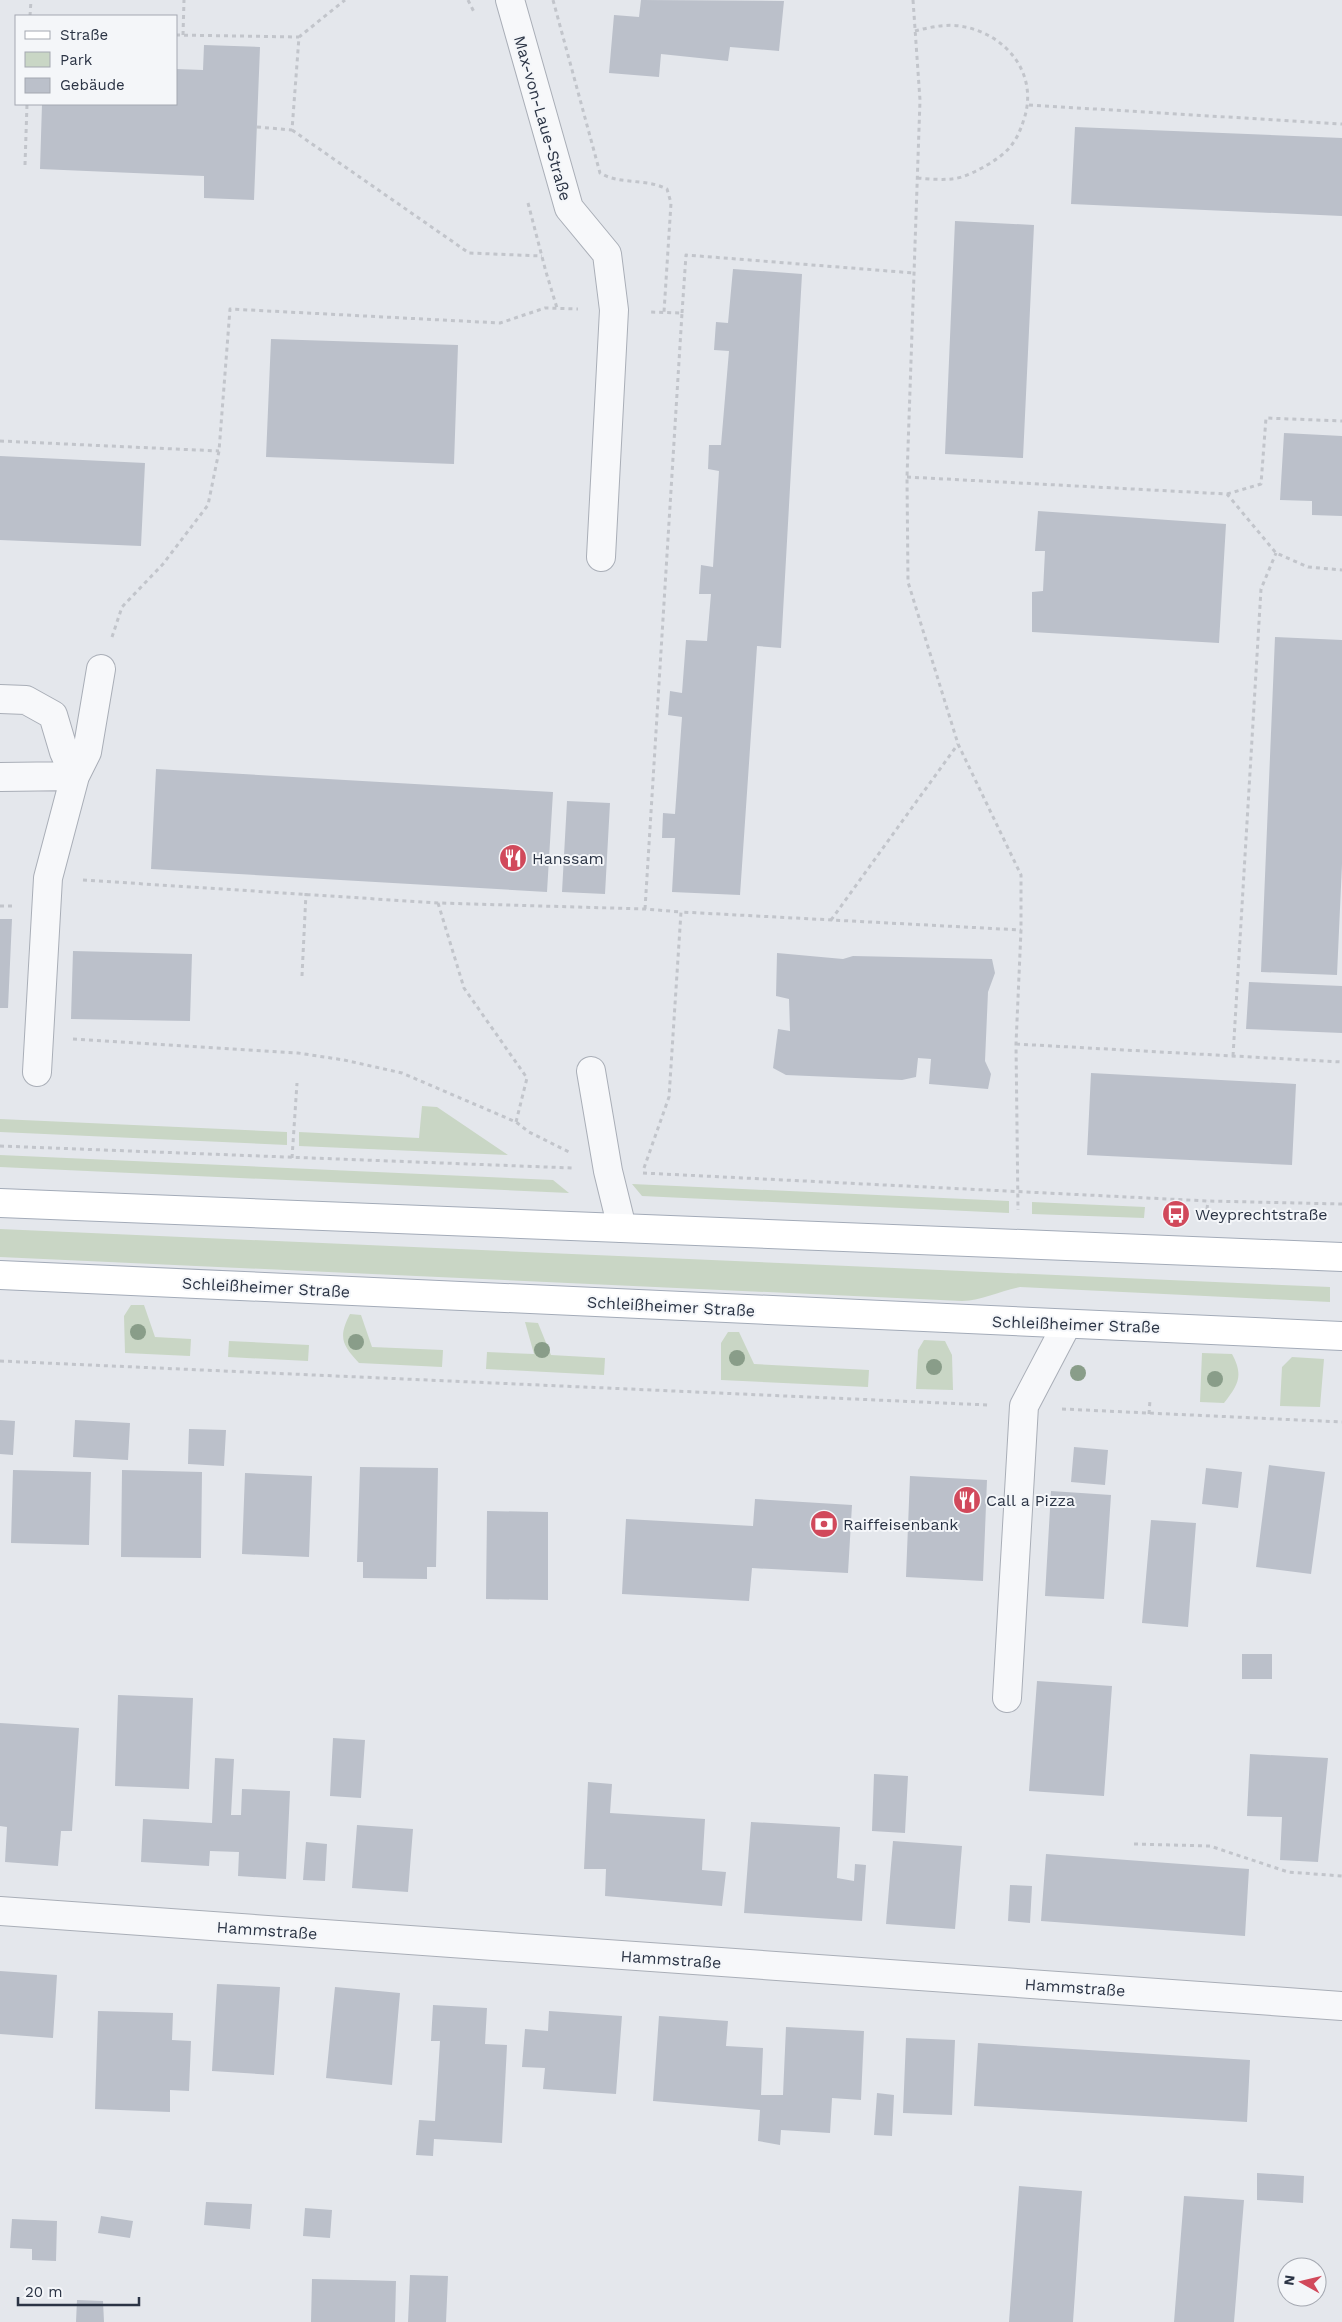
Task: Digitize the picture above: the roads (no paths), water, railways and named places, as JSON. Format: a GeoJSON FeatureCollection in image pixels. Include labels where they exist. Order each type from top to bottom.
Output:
{"type":"FeatureCollection","features":[{"type":"Feature","properties":{"kind":"main road"},"geometry":{"type":"LineString","coordinates":[[0,1203],[1342,1257]]}},
{"type":"Feature","properties":{"kind":"main road","name":"Schleißheimer Straße"},"geometry":{"type":"LineString","coordinates":[[0,1275],[1342,1336]]}},
{"type":"Feature","properties":{"kind":"street","name":"Max-von-Laue-Straße"},"geometry":{"type":"LineString","coordinates":[[510,0],[569,208],[607,254],[614,310],[601,557]]}},
{"type":"Feature","properties":{"kind":"street"},"geometry":{"type":"LineString","coordinates":[[37,1072],[48,878],[76,776],[87,752],[101,669]]}},
{"type":"Feature","properties":{"kind":"street"},"geometry":{"type":"LineString","coordinates":[[0,699],[26,700],[53,715],[64,752],[76,776]]}},
{"type":"Feature","properties":{"kind":"street"},"geometry":{"type":"LineString","coordinates":[[0,777],[76,776]]}},
{"type":"Feature","properties":{"kind":"street"},"geometry":{"type":"LineString","coordinates":[[591,1071],[608,1171],[622,1228]]}},
{"type":"Feature","properties":{"kind":"street"},"geometry":{"type":"LineString","coordinates":[[1007,1698],[1024,1406],[1067,1324]]}},
{"type":"Feature","properties":{"kind":"street","name":"Hammstraße"},"geometry":{"type":"LineString","coordinates":[[0,1911],[1342,2006]]}},
{"type":"Feature","properties":{"kind":"place","name":"Hanssam"},"geometry":{"type":"Point","coordinates":[513,858]}},
{"type":"Feature","properties":{"kind":"place","name":"Weyprechtstraße"},"geometry":{"type":"Point","coordinates":[1176,1214]}},
{"type":"Feature","properties":{"kind":"place","name":"Call a Pizza"},"geometry":{"type":"Point","coordinates":[967,1500]}},
{"type":"Feature","properties":{"kind":"place","name":"Raiffeisenbank"},"geometry":{"type":"Point","coordinates":[824,1524]}}]}
